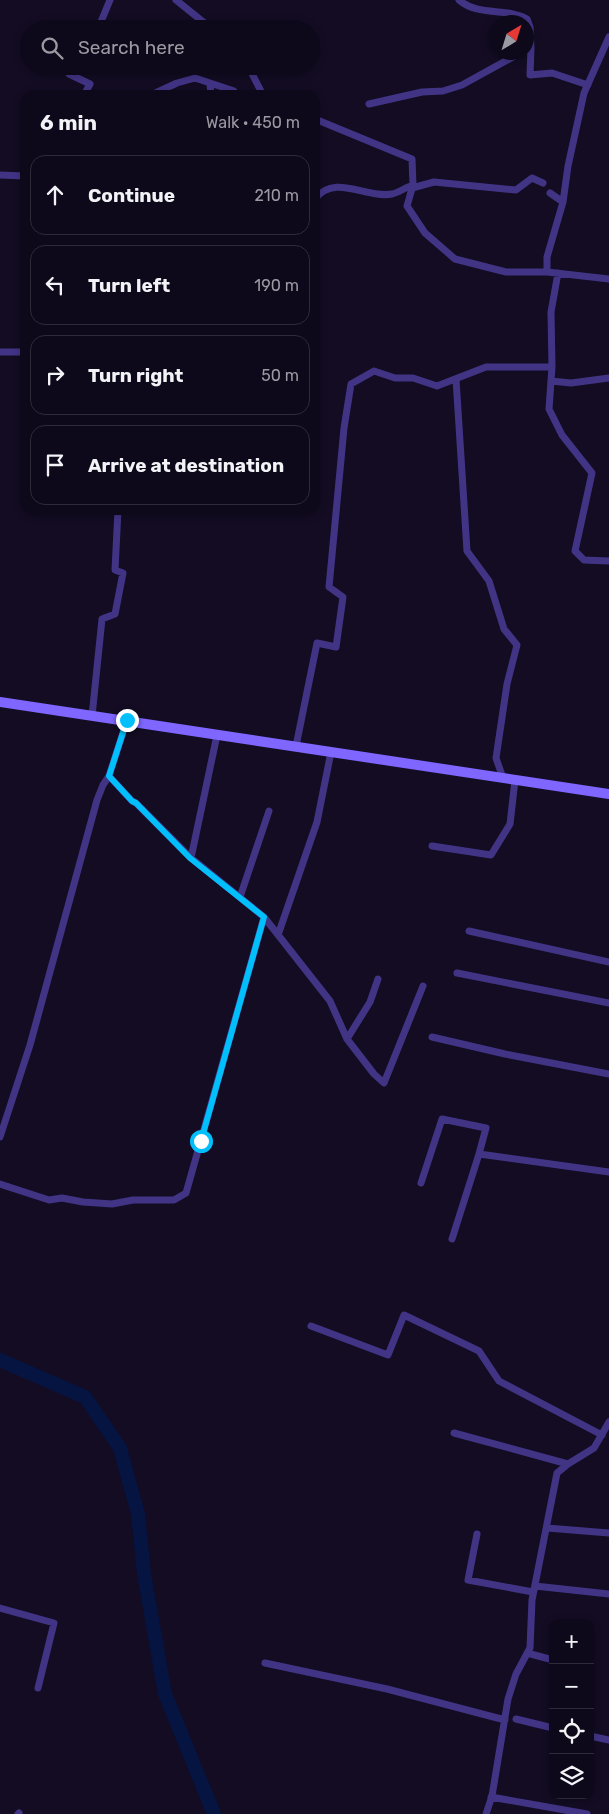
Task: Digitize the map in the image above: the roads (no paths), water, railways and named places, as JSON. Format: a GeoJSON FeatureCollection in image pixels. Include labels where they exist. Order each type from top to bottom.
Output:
{"type":"FeatureCollection","features":[{"type":"Feature","properties":{"kind":"main road"},"geometry":{"type":"LineString","coordinates":[[0,702],[609,794]]}},
{"type":"Feature","properties":{"kind":"street"},"geometry":{"type":"LineString","coordinates":[[102,20],[110,0]]}},
{"type":"Feature","properties":{"kind":"street"},"geometry":{"type":"LineString","coordinates":[[176,0],[201,20]]}},
{"type":"Feature","properties":{"kind":"street"},"geometry":{"type":"LineString","coordinates":[[459,0],[473,8],[497,13],[507,11],[517,15]]}},
{"type":"Feature","properties":{"kind":"street"},"geometry":{"type":"LineString","coordinates":[[547,272],[547,257],[563,202],[568,166],[588,85],[609,37]]}},
{"type":"Feature","properties":{"kind":"street"},"geometry":{"type":"LineString","coordinates":[[369,104],[462,85],[507,60]]}},
{"type":"Feature","properties":{"kind":"street"},"geometry":{"type":"LineString","coordinates":[[529,60],[530,75],[552,73],[588,85]]}},
{"type":"Feature","properties":{"kind":"street"},"geometry":{"type":"LineString","coordinates":[[71,75],[90,84],[87,90]]}},
{"type":"Feature","properties":{"kind":"street"},"geometry":{"type":"LineString","coordinates":[[252,75],[260,90]]}},
{"type":"Feature","properties":{"kind":"street"},"geometry":{"type":"LineString","coordinates":[[162,90],[195,78],[231,90]]}},
{"type":"Feature","properties":{"kind":"street"},"geometry":{"type":"LineString","coordinates":[[210,84],[211,90]]}},
{"type":"Feature","properties":{"kind":"street"},"geometry":{"type":"LineString","coordinates":[[320,122],[412,159],[413,186],[407,206],[425,233],[455,259],[506,272],[547,272],[609,279]]}},
{"type":"Feature","properties":{"kind":"street"},"geometry":{"type":"LineString","coordinates":[[0,175],[20,176]]}},
{"type":"Feature","properties":{"kind":"street"},"geometry":{"type":"LineString","coordinates":[[320,193],[342,186],[366,193],[393,194],[413,186],[434,182],[516,190],[532,178],[543,183]]}},
{"type":"Feature","properties":{"kind":"street"},"geometry":{"type":"LineString","coordinates":[[550,192],[563,202]]}},
{"type":"Feature","properties":{"kind":"street"},"geometry":{"type":"LineString","coordinates":[[558,273],[551,312],[552,367],[549,408],[562,435],[592,473],[575,551],[584,560],[609,562]]}},
{"type":"Feature","properties":{"kind":"street"},"geometry":{"type":"LineString","coordinates":[[0,352],[20,352]]}},
{"type":"Feature","properties":{"kind":"street"},"geometry":{"type":"LineString","coordinates":[[296,746],[317,643],[336,647],[343,597],[330,587],[344,428],[351,384],[374,371],[395,378],[413,378],[438,386],[486,367],[552,367]]}},
{"type":"Feature","properties":{"kind":"street"},"geometry":{"type":"LineString","coordinates":[[551,381],[571,383],[609,378]]}},
{"type":"Feature","properties":{"kind":"street"},"geometry":{"type":"LineString","coordinates":[[456,379],[467,551],[489,581],[504,629],[517,645],[507,684],[496,758],[503,778]]}},
{"type":"Feature","properties":{"kind":"street"},"geometry":{"type":"LineString","coordinates":[[92,716],[102,619],[115,614],[122,573],[115,570],[118,515]]}},
{"type":"Feature","properties":{"kind":"street"},"geometry":{"type":"LineString","coordinates":[[0,1137],[27,1053],[97,800],[102,785],[109,776],[127,720]]}},
{"type":"Feature","properties":{"kind":"street"},"geometry":{"type":"LineString","coordinates":[[190,858],[217,735]]}},
{"type":"Feature","properties":{"kind":"street"},"geometry":{"type":"LineString","coordinates":[[278,935],[317,822],[331,752]]}},
{"type":"Feature","properties":{"kind":"street"},"geometry":{"type":"LineString","coordinates":[[109,776],[190,858],[264,917],[330,1001],[348,1039],[365,1063],[384,1083],[423,986]]}},
{"type":"Feature","properties":{"kind":"street"},"geometry":{"type":"LineString","coordinates":[[432,846],[491,856],[510,824],[514,780]]}},
{"type":"Feature","properties":{"kind":"street"},"geometry":{"type":"LineString","coordinates":[[240,897],[269,811]]}},
{"type":"Feature","properties":{"kind":"street"},"geometry":{"type":"LineString","coordinates":[[0,1184],[49,1200],[62,1198],[112,1204],[133,1200],[174,1200],[186,1193],[264,917]]}},
{"type":"Feature","properties":{"kind":"street"},"geometry":{"type":"LineString","coordinates":[[469,931],[609,962]]}},
{"type":"Feature","properties":{"kind":"street"},"geometry":{"type":"LineString","coordinates":[[457,973],[609,1003]]}},
{"type":"Feature","properties":{"kind":"street"},"geometry":{"type":"LineString","coordinates":[[348,1039],[370,1002],[378,980]]}},
{"type":"Feature","properties":{"kind":"street"},"geometry":{"type":"LineString","coordinates":[[432,1037],[505,1054],[609,1074]]}},
{"type":"Feature","properties":{"kind":"street"},"geometry":{"type":"LineString","coordinates":[[422,1183],[442,1119],[486,1128],[452,1239]]}},
{"type":"Feature","properties":{"kind":"street"},"geometry":{"type":"LineString","coordinates":[[479,1154],[609,1172]]}},
{"type":"Feature","properties":{"kind":"street"},"geometry":{"type":"LineString","coordinates":[[311,1326],[388,1354],[404,1315],[479,1351],[499,1381],[602,1435]]}},
{"type":"Feature","properties":{"kind":"street"},"geometry":{"type":"LineString","coordinates":[[486,1814],[491,1797],[508,1700],[516,1674],[530,1648],[534,1589],[557,1473],[594,1448],[609,1422]]}},
{"type":"Feature","properties":{"kind":"street"},"geometry":{"type":"LineString","coordinates":[[454,1433],[568,1464]]}},
{"type":"Feature","properties":{"kind":"street"},"geometry":{"type":"LineString","coordinates":[[547,1528],[609,1533]]}},
{"type":"Feature","properties":{"kind":"street"},"geometry":{"type":"LineString","coordinates":[[477,1534],[468,1580],[534,1589],[609,1594]]}},
{"type":"Feature","properties":{"kind":"street"},"geometry":{"type":"LineString","coordinates":[[0,1608],[54,1623],[38,1688]]}},
{"type":"Feature","properties":{"kind":"street"},"geometry":{"type":"LineString","coordinates":[[527,1653],[549,1659]]}},
{"type":"Feature","properties":{"kind":"street"},"geometry":{"type":"LineString","coordinates":[[265,1662],[387,1690],[504,1720]]}},
{"type":"Feature","properties":{"kind":"street"},"geometry":{"type":"LineString","coordinates":[[516,1719],[549,1727]]}},
{"type":"Feature","properties":{"kind":"street"},"geometry":{"type":"LineString","coordinates":[[594,1737],[609,1740]]}},
{"type":"Feature","properties":{"kind":"street"},"geometry":{"type":"LineString","coordinates":[[491,1797],[587,1814]]}},
{"type":"Feature","properties":{"kind":"waterway"},"geometry":{"type":"LineString","coordinates":[[0,1360],[85,1397],[120,1448],[138,1514],[144,1574],[165,1694],[214,1814]]}}]}
